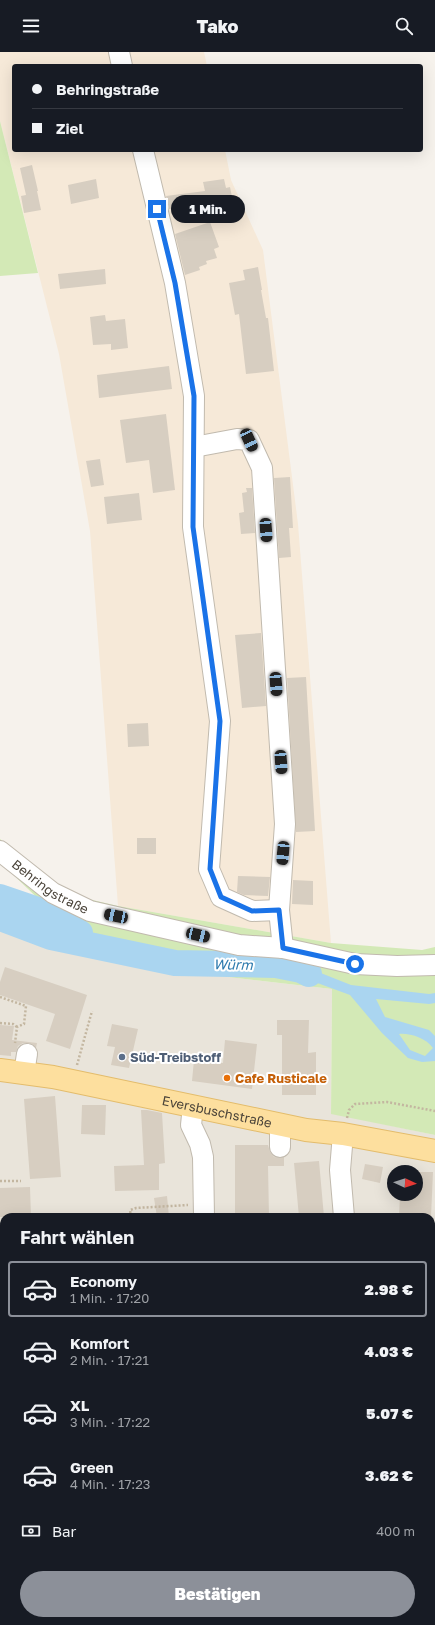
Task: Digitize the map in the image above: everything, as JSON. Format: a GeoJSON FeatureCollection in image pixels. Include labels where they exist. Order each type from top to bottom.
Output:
{"type":"FeatureCollection","features":[{"type":"Feature","properties":{"kind":"main road","name":"Eversbuschstraße"},"geometry":{"type":"LineString","coordinates":[[16,1067],[73,1081],[306,1130],[343,1134],[435,1151]]}},
{"type":"Feature","properties":{"kind":"street"},"geometry":{"type":"LineString","coordinates":[[119,52],[122,64]]}},
{"type":"Feature","properties":{"kind":"street"},"geometry":{"type":"LineString","coordinates":[[143,152],[175,283],[194,396],[193,527],[220,721],[210,869],[221,897],[252,911],[279,910]]}},
{"type":"Feature","properties":{"kind":"street"},"geometry":{"type":"LineString","coordinates":[[194,447],[237,439],[249,440],[262,468],[285,824],[279,910],[283,948]]}},
{"type":"Feature","properties":{"kind":"street","name":"Behringstraße"},"geometry":{"type":"LineString","coordinates":[[0,851],[53,893],[90,911],[239,945],[283,948],[355,964],[397,966],[435,965]]}},
{"type":"Feature","properties":{"kind":"street"},"geometry":{"type":"LineString","coordinates":[[193,1106],[191,1125],[200,1144],[203,1157],[204,1210]]}},
{"type":"Feature","properties":{"kind":"street"},"geometry":{"type":"LineString","coordinates":[[280,1124],[280,1147]]}},
{"type":"Feature","properties":{"kind":"street"},"geometry":{"type":"LineString","coordinates":[[343,1134],[340,1170],[344,1213]]}},
{"type":"Feature","properties":{"kind":"path"},"geometry":{"type":"LineString","coordinates":[[0,997],[26,1006],[24,1024],[17,1027]]}},
{"type":"Feature","properties":{"kind":"path"},"geometry":{"type":"LineString","coordinates":[[73,1081],[92,1011]]}},
{"type":"Feature","properties":{"kind":"path"},"geometry":{"type":"LineString","coordinates":[[0,1023],[13,1024],[17,1027]]}},
{"type":"Feature","properties":{"kind":"path"},"geometry":{"type":"LineString","coordinates":[[16,1067],[17,1027]]}},
{"type":"Feature","properties":{"kind":"path"},"geometry":{"type":"LineString","coordinates":[[343,1134],[348,1110],[355,1104],[388,1102],[435,1111]]}},
{"type":"Feature","properties":{"kind":"path"},"geometry":{"type":"LineString","coordinates":[[0,1181],[21,1181]]}},
{"type":"Feature","properties":{"kind":"path"},"geometry":{"type":"LineString","coordinates":[[130,1213],[130,1210],[136,1208],[204,1210]]}},
{"type":"Feature","properties":{"kind":"shaded area"},"geometry":{"type":"Polygon","coordinates":[[[0,52],[204,52],[207,64],[12,64],[12,152],[225,152],[231,180],[263,250],[298,524],[331,943],[118,906],[90,531],[59,354],[0,121],[0,52]]]}},
{"type":"Feature","properties":{"kind":"shaded area"},"geometry":{"type":"Polygon","coordinates":[[[0,919],[52,940],[176,971],[332,989],[331,1113],[435,1135],[435,1213],[0,1213],[0,919]]]}},
{"type":"Feature","properties":{"kind":"green space"},"geometry":{"type":"Polygon","coordinates":[[[0,121],[38,273],[0,276],[0,121]]]}},
{"type":"Feature","properties":{"kind":"green space"},"geometry":{"type":"Polygon","coordinates":[[[0,839],[67,894],[118,906],[331,943],[422,950],[435,947],[435,1135],[331,1114],[332,989],[176,971],[52,940],[54,914],[0,862],[0,839]]]}},
{"type":"Feature","properties":{"kind":"water"},"geometry":{"type":"Polygon","coordinates":[[[275,963],[303,966],[351,985],[429,994],[435,993],[435,1003],[429,1004],[376,999],[385,1017],[429,1030],[435,1036],[435,1061],[422,1062],[408,1058],[382,1033],[350,995],[274,967],[275,963]],[[399,1034],[410,1050],[425,1056],[433,1048],[422,1039],[413,1035],[399,1034]]]}},
{"type":"Feature","properties":{"kind":"building"},"geometry":{"type":"Polygon","coordinates":[[[32,165],[41,210],[24,213],[21,196],[26,195],[20,168],[32,165]]]}},
{"type":"Feature","properties":{"kind":"building"},"geometry":{"type":"Polygon","coordinates":[[[96,179],[99,198],[71,204],[68,185],[96,179]]]}},
{"type":"Feature","properties":{"kind":"building"},"geometry":{"type":"Polygon","coordinates":[[[224,179],[226,188],[230,187],[232,197],[203,202],[204,204],[169,209],[166,196],[205,191],[203,182],[224,179]]]}},
{"type":"Feature","properties":{"kind":"building"},"geometry":{"type":"Polygon","coordinates":[[[210,222],[219,247],[214,249],[217,258],[206,261],[207,264],[199,267],[200,270],[185,275],[175,234],[210,222]]]}},
{"type":"Feature","properties":{"kind":"building"},"geometry":{"type":"Polygon","coordinates":[[[258,267],[266,318],[268,318],[274,371],[246,374],[239,314],[235,315],[229,283],[245,280],[243,270],[258,267]]]}},
{"type":"Feature","properties":{"kind":"building"},"geometry":{"type":"Polygon","coordinates":[[[105,269],[106,284],[60,289],[58,274],[105,269]]]}},
{"type":"Feature","properties":{"kind":"building"},"geometry":{"type":"Polygon","coordinates":[[[105,315],[106,321],[125,319],[128,348],[111,350],[111,344],[93,345],[90,317],[105,315]]]}},
{"type":"Feature","properties":{"kind":"building"},"geometry":{"type":"Polygon","coordinates":[[[169,366],[172,389],[99,398],[97,375],[169,366]]]}},
{"type":"Feature","properties":{"kind":"building"},"geometry":{"type":"Polygon","coordinates":[[[166,414],[175,490],[153,493],[149,460],[126,463],[120,420],[166,414]]]}},
{"type":"Feature","properties":{"kind":"building"},"geometry":{"type":"Polygon","coordinates":[[[100,459],[104,485],[91,487],[86,461],[100,459]]]}},
{"type":"Feature","properties":{"kind":"building"},"geometry":{"type":"Polygon","coordinates":[[[290,477],[293,528],[289,528],[291,557],[279,558],[274,478],[290,477]]]}},
{"type":"Feature","properties":{"kind":"building"},"geometry":{"type":"Polygon","coordinates":[[[246,488],[252,488],[255,533],[241,534],[239,513],[244,512],[242,493],[247,492],[246,488]]]}},
{"type":"Feature","properties":{"kind":"building"},"geometry":{"type":"Polygon","coordinates":[[[139,493],[142,520],[107,524],[104,497],[139,493]]]}},
{"type":"Feature","properties":{"kind":"building"},"geometry":{"type":"Polygon","coordinates":[[[261,633],[266,706],[242,708],[235,635],[261,633]]]}},
{"type":"Feature","properties":{"kind":"building"},"geometry":{"type":"Polygon","coordinates":[[[306,677],[315,831],[296,832],[287,678],[306,677]]]}},
{"type":"Feature","properties":{"kind":"building"},"geometry":{"type":"Polygon","coordinates":[[[148,723],[149,746],[128,747],[127,724],[148,723]]]}},
{"type":"Feature","properties":{"kind":"building"},"geometry":{"type":"Polygon","coordinates":[[[137,838],[156,838],[156,854],[137,854],[137,838]]]}},
{"type":"Feature","properties":{"kind":"building"},"geometry":{"type":"Polygon","coordinates":[[[238,876],[270,877],[268,896],[244,895],[237,892],[238,876]]]}},
{"type":"Feature","properties":{"kind":"building"},"geometry":{"type":"Polygon","coordinates":[[[293,880],[313,881],[313,905],[292,904],[293,880]]]}},
{"type":"Feature","properties":{"kind":"building"},"geometry":{"type":"Polygon","coordinates":[[[5,967],[87,995],[70,1049],[46,1041],[55,1014],[0,995],[0,982],[5,967]]]}},
{"type":"Feature","properties":{"kind":"building"},"geometry":{"type":"Polygon","coordinates":[[[277,1020],[309,1020],[308,1053],[316,1052],[316,1095],[282,1095],[282,1035],[277,1035],[277,1020]]]}},
{"type":"Feature","properties":{"kind":"building"},"geometry":{"type":"Polygon","coordinates":[[[112,1024],[138,1029],[129,1068],[111,1065],[115,1047],[107,1046],[112,1024]]]}},
{"type":"Feature","properties":{"kind":"building"},"geometry":{"type":"Polygon","coordinates":[[[0,1025],[14,1026],[12,1040],[37,1043],[36,1048],[29,1043],[23,1043],[18,1046],[16,1052],[11,1052],[11,1056],[0,1055],[0,1025]]]}},
{"type":"Feature","properties":{"kind":"building"},"geometry":{"type":"Polygon","coordinates":[[[225,1040],[257,1044],[252,1089],[192,1081],[194,1060],[223,1063],[225,1040]]]}},
{"type":"Feature","properties":{"kind":"building"},"geometry":{"type":"Polygon","coordinates":[[[55,1096],[61,1177],[30,1179],[24,1099],[55,1096]]]}},
{"type":"Feature","properties":{"kind":"building"},"geometry":{"type":"Polygon","coordinates":[[[82,1105],[106,1105],[105,1135],[81,1134],[82,1105]]]}},
{"type":"Feature","properties":{"kind":"building"},"geometry":{"type":"Polygon","coordinates":[[[141,1110],[162,1113],[165,1163],[159,1164],[159,1190],[115,1191],[114,1166],[144,1165],[141,1110]]]}},
{"type":"Feature","properties":{"kind":"building"},"geometry":{"type":"Polygon","coordinates":[[[235,1145],[268,1145],[270,1152],[274,1157],[284,1157],[284,1166],[268,1166],[269,1213],[235,1213],[235,1145]]]}},
{"type":"Feature","properties":{"kind":"building"},"geometry":{"type":"Polygon","coordinates":[[[319,1161],[324,1213],[299,1213],[294,1163],[319,1161]]]}},
{"type":"Feature","properties":{"kind":"building"},"geometry":{"type":"Polygon","coordinates":[[[365,1164],[383,1167],[380,1183],[362,1179],[365,1164]]]}},
{"type":"Feature","properties":{"kind":"building"},"geometry":{"type":"Polygon","coordinates":[[[423,1172],[433,1172],[431,1213],[399,1213],[400,1201],[423,1201],[423,1172]]]}},
{"type":"Feature","properties":{"kind":"building"},"geometry":{"type":"Polygon","coordinates":[[[30,1187],[31,1213],[0,1213],[0,1188],[30,1187]]]}},
{"type":"Feature","properties":{"kind":"building"},"geometry":{"type":"Polygon","coordinates":[[[167,1196],[169,1213],[156,1213],[154,1198],[167,1196]]]}},
{"type":"Feature","properties":{"kind":"waterway","name":"Würm"},"geometry":{"type":"LineString","coordinates":[[0,897],[38,910],[80,933]]}},
{"type":"Feature","properties":{"kind":"waterway","name":"Würm"},"geometry":{"type":"LineString","coordinates":[[0,918],[51,937],[175,963],[276,965],[301,970],[309,974]]}},
{"type":"Feature","properties":{"kind":"place","name":"Süd-Treibstoff"},"geometry":{"type":"Point","coordinates":[122,1057]}},
{"type":"Feature","properties":{"kind":"place","name":"Cafe Rusticale"},"geometry":{"type":"Point","coordinates":[227,1078]}},
{"type":"Feature","properties":{"kind":"route"},"geometry":{"type":"LineString","coordinates":[[157,209],[175,283],[194,396],[193,527],[220,721],[210,869],[221,897],[252,911],[279,910],[283,948],[308,952],[355,964]]}}]}
